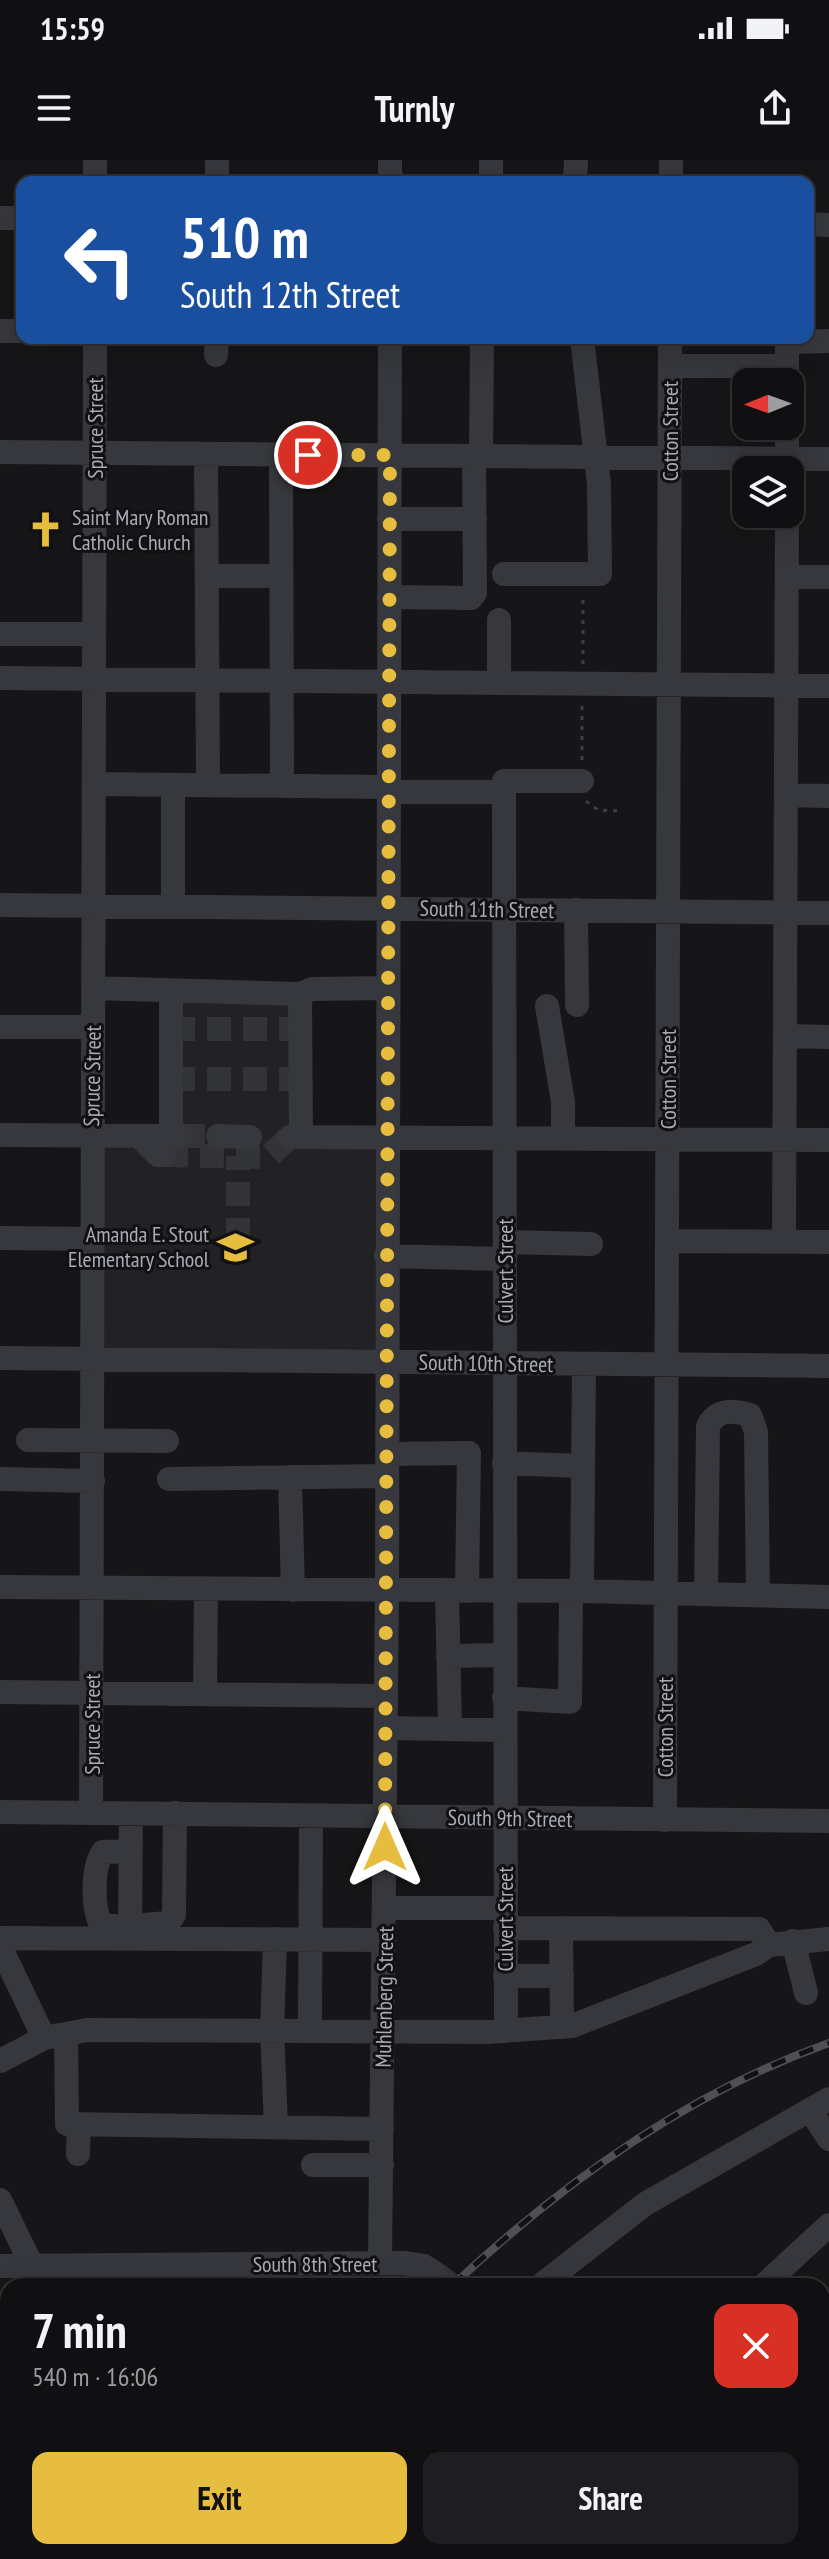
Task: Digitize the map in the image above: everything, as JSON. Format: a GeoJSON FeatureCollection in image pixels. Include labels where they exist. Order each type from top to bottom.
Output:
{"type":"FeatureCollection","features":[{"type":"Feature","properties":{"kind":"street"},"geometry":{"type":"LineString","coordinates":[[670,366],[787,357],[829,341]]}},
{"type":"Feature","properties":{"kind":"street","name":"Spruce Street"},"geometry":{"type":"LineString","coordinates":[[91,1813],[95,344]]}},
{"type":"Feature","properties":{"kind":"street","name":"Muhlenberg Street"},"geometry":{"type":"LineString","coordinates":[[380,2263],[387,1591],[390,344]]}},
{"type":"Feature","properties":{"kind":"street"},"geometry":{"type":"LineString","coordinates":[[389,597],[471,598],[475,593],[482,344]]}},
{"type":"Feature","properties":{"kind":"street"},"geometry":{"type":"LineString","coordinates":[[504,574],[600,574],[597,457],[583,344]]}},
{"type":"Feature","properties":{"kind":"street","name":"Cotton Street"},"geometry":{"type":"LineString","coordinates":[[665,1820],[670,344]]}},
{"type":"Feature","properties":{"kind":"street"},"geometry":{"type":"LineString","coordinates":[[0,452],[597,457],[732,462]]}},
{"type":"Feature","properties":{"kind":"street"},"geometry":{"type":"LineString","coordinates":[[206,454],[208,785]]}},
{"type":"Feature","properties":{"kind":"street"},"geometry":{"type":"LineString","coordinates":[[281,455],[282,786]]}},
{"type":"Feature","properties":{"kind":"street"},"geometry":{"type":"LineString","coordinates":[[804,462],[829,459]]}},
{"type":"Feature","properties":{"kind":"street"},"geometry":{"type":"LineString","coordinates":[[389,519],[475,519]]}},
{"type":"Feature","properties":{"kind":"street"},"geometry":{"type":"LineString","coordinates":[[784,1242],[787,528]]}},
{"type":"Feature","properties":{"kind":"street"},"geometry":{"type":"LineString","coordinates":[[208,576],[281,576]]}},
{"type":"Feature","properties":{"kind":"street"},"geometry":{"type":"LineString","coordinates":[[787,577],[829,577]]}},
{"type":"Feature","properties":{"kind":"street"},"geometry":{"type":"LineString","coordinates":[[499,620],[499,682]]}},
{"type":"Feature","properties":{"kind":"street"},"geometry":{"type":"LineString","coordinates":[[0,634],[94,634]]}},
{"type":"Feature","properties":{"kind":"street"},"geometry":{"type":"LineString","coordinates":[[0,678],[829,686]]}},
{"type":"Feature","properties":{"kind":"street"},"geometry":{"type":"LineString","coordinates":[[95,784],[504,792],[504,781],[582,772]]}},
{"type":"Feature","properties":{"kind":"street"},"geometry":{"type":"LineString","coordinates":[[173,785],[173,906]]}},
{"type":"Feature","properties":{"kind":"street","name":"Culvert Street"},"geometry":{"type":"LineString","coordinates":[[504,792],[507,910],[503,1591],[506,2031]]}},
{"type":"Feature","properties":{"kind":"street"},"geometry":{"type":"LineString","coordinates":[[786,795],[829,796]]}},
{"type":"Feature","properties":{"kind":"street","name":"South 11th Street"},"geometry":{"type":"LineString","coordinates":[[0,905],[829,913]]}},
{"type":"Feature","properties":{"kind":"street"},"geometry":{"type":"LineString","coordinates":[[576,910],[577,1005]]}},
{"type":"Feature","properties":{"kind":"street"},"geometry":{"type":"LineString","coordinates":[[93,988],[300,994],[312,989],[388,988]]}},
{"type":"Feature","properties":{"kind":"street"},"geometry":{"type":"LineString","coordinates":[[0,1135],[139,1136],[172,1142],[171,992]]}},
{"type":"Feature","properties":{"kind":"street"},"geometry":{"type":"LineString","coordinates":[[300,994],[295,1137],[829,1140]]}},
{"type":"Feature","properties":{"kind":"street"},"geometry":{"type":"LineString","coordinates":[[547,1006],[563,1102],[563,1138]]}},
{"type":"Feature","properties":{"kind":"street"},"geometry":{"type":"LineString","coordinates":[[0,1027],[93,1027]]}},
{"type":"Feature","properties":{"kind":"street"},"geometry":{"type":"LineString","coordinates":[[786,1036],[829,1037]]}},
{"type":"Feature","properties":{"kind":"street"},"geometry":{"type":"LineString","coordinates":[[218,1136],[250,1137]]}},
{"type":"Feature","properties":{"kind":"street"},"geometry":{"type":"LineString","coordinates":[[0,1238],[93,1239]]}},
{"type":"Feature","properties":{"kind":"street"},"geometry":{"type":"LineString","coordinates":[[667,1241],[829,1242]]}},
{"type":"Feature","properties":{"kind":"street"},"geometry":{"type":"LineString","coordinates":[[386,1256],[591,1244]]}},
{"type":"Feature","properties":{"kind":"street","name":"South 10th Street"},"geometry":{"type":"LineString","coordinates":[[0,1358],[829,1366]]}},
{"type":"Feature","properties":{"kind":"street"},"geometry":{"type":"LineString","coordinates":[[504,1698],[570,1702],[584,1364]]}},
{"type":"Feature","properties":{"kind":"street"},"geometry":{"type":"LineString","coordinates":[[706,1594],[708,1426],[713,1417],[723,1412],[739,1412],[750,1415],[756,1432],[758,1595]]}},
{"type":"Feature","properties":{"kind":"street"},"geometry":{"type":"LineString","coordinates":[[28,1440],[167,1441]]}},
{"type":"Feature","properties":{"kind":"street"},"geometry":{"type":"LineString","coordinates":[[169,1479],[290,1477],[469,1453],[448,1656],[450,1729]]}},
{"type":"Feature","properties":{"kind":"street"},"geometry":{"type":"LineString","coordinates":[[504,1463],[582,1466]]}},
{"type":"Feature","properties":{"kind":"street"},"geometry":{"type":"LineString","coordinates":[[290,1477],[293,1590]]}},
{"type":"Feature","properties":{"kind":"street"},"geometry":{"type":"LineString","coordinates":[[0,1479],[93,1481]]}},
{"type":"Feature","properties":{"kind":"street"},"geometry":{"type":"LineString","coordinates":[[0,1587],[576,1591],[829,1597]]}},
{"type":"Feature","properties":{"kind":"street"},"geometry":{"type":"LineString","coordinates":[[205,1694],[206,1589]]}},
{"type":"Feature","properties":{"kind":"street"},"geometry":{"type":"LineString","coordinates":[[448,1656],[504,1655]]}},
{"type":"Feature","properties":{"kind":"street"},"geometry":{"type":"LineString","coordinates":[[0,1692],[386,1696]]}},
{"type":"Feature","properties":{"kind":"street"},"geometry":{"type":"LineString","coordinates":[[386,1728],[504,1730]]}},
{"type":"Feature","properties":{"kind":"street","name":"South 9th Street"},"geometry":{"type":"LineString","coordinates":[[0,1812],[829,1821]]}},
{"type":"Feature","properties":{"kind":"street"},"geometry":{"type":"LineString","coordinates":[[130,1851],[103,1852],[97,1861],[97,1917],[102,1926],[168,1923],[174,1915],[175,1813]]}},
{"type":"Feature","properties":{"kind":"street"},"geometry":{"type":"LineString","coordinates":[[130,1926],[131,1814]]}},
{"type":"Feature","properties":{"kind":"street"},"geometry":{"type":"LineString","coordinates":[[310,2031],[311,1816]]}},
{"type":"Feature","properties":{"kind":"street"},"geometry":{"type":"LineString","coordinates":[[385,1908],[505,1918],[561,1928],[759,1929],[769,1945]]}},
{"type":"Feature","properties":{"kind":"street"},"geometry":{"type":"LineString","coordinates":[[561,1928],[562,2027]]}},
{"type":"Feature","properties":{"kind":"street"},"geometry":{"type":"LineString","coordinates":[[0,1938],[384,1940]]}},
{"type":"Feature","properties":{"kind":"street"},"geometry":{"type":"LineString","coordinates":[[275,1939],[272,2031],[276,2126]]}},
{"type":"Feature","properties":{"kind":"street"},"geometry":{"type":"LineString","coordinates":[[0,2061],[55,2036],[87,2030],[506,2031],[572,2026],[769,1945],[829,1939]]}},
{"type":"Feature","properties":{"kind":"street"},"geometry":{"type":"LineString","coordinates":[[793,1941],[806,1993]]}},
{"type":"Feature","properties":{"kind":"street"},"geometry":{"type":"LineString","coordinates":[[0,1946],[55,2036],[67,2124],[382,2129]]}},
{"type":"Feature","properties":{"kind":"street"},"geometry":{"type":"LineString","coordinates":[[505,1976],[562,1976]]}},
{"type":"Feature","properties":{"kind":"street"},"geometry":{"type":"LineString","coordinates":[[556,2278],[645,2204],[820,2104],[829,2139]]}},
{"type":"Feature","properties":{"kind":"street"},"geometry":{"type":"LineString","coordinates":[[78,2154],[79,2124]]}},
{"type":"Feature","properties":{"kind":"street"},"geometry":{"type":"LineString","coordinates":[[313,2165],[382,2165]]}},
{"type":"Feature","properties":{"kind":"street"},"geometry":{"type":"LineString","coordinates":[[0,2200],[37,2276]]}},
{"type":"Feature","properties":{"kind":"street"},"geometry":{"type":"LineString","coordinates":[[772,2278],[829,2225]]}},
{"type":"Feature","properties":{"kind":"street","name":"South 8th Street"},"geometry":{"type":"LineString","coordinates":[[0,2266],[37,2276],[380,2263],[424,2266],[435,2273]]}},
{"type":"Feature","properties":{"kind":"path"},"geometry":{"type":"LineString","coordinates":[[582,772],[583,574]]}},
{"type":"Feature","properties":{"kind":"shaded area","name":"Amanda E. Stout Elementary School"},"geometry":{"type":"Polygon","coordinates":[[[176,997],[297,997],[297,1144],[376,1145],[376,1350],[93,1349],[93,1141],[176,1140],[176,997]]]}},
{"type":"Feature","properties":{"kind":"tunnel"},"geometry":{"type":"LineString","coordinates":[[171,1029],[300,1029]]}},
{"type":"Feature","properties":{"kind":"tunnel"},"geometry":{"type":"LineString","coordinates":[[171,1079],[301,1079]]}},
{"type":"Feature","properties":{"kind":"tunnel"},"geometry":{"type":"LineString","coordinates":[[181,1136],[218,1136]]}},
{"type":"Feature","properties":{"kind":"tunnel"},"geometry":{"type":"LineString","coordinates":[[164,1155],[268,1157],[290,1137]]}},
{"type":"Feature","properties":{"kind":"tunnel"},"geometry":{"type":"LineString","coordinates":[[238,1156],[238,1242]]}},
{"type":"Feature","properties":{"kind":"tunnel"},"geometry":{"type":"LineString","coordinates":[[435,2273],[442,2278]]}},
{"type":"Feature","properties":{"kind":"railway"},"geometry":{"type":"LineString","coordinates":[[461,2278],[537,2212],[628,2145],[726,2088],[829,2043]]}},
{"type":"Feature","properties":{"kind":"place","name":"Saint Mary Roman Catholic Church"},"geometry":{"type":"Point","coordinates":[46,530]}},
{"type":"Feature","properties":{"kind":"place","name":"Amanda E. Stout Elementary School"},"geometry":{"type":"Point","coordinates":[235,1247]}},
{"type":"Feature","properties":{"kind":"route"},"geometry":{"type":"LineString","coordinates":[[308,455],[390,455],[385,1847]]}}]}
